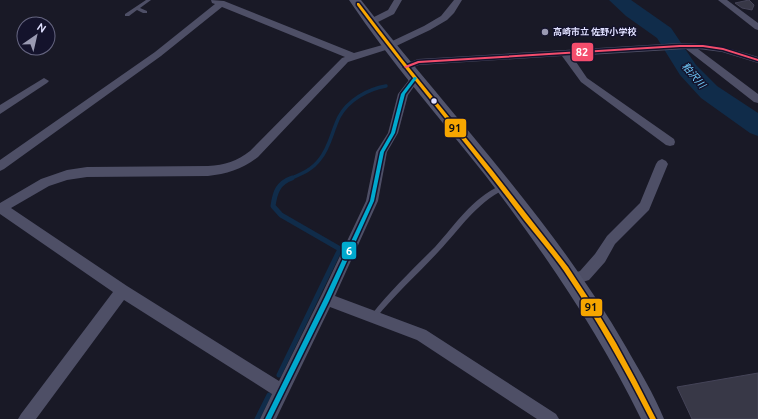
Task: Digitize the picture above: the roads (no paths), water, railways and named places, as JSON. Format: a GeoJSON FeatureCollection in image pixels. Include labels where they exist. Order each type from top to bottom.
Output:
{"type":"FeatureCollection","features":[{"type":"Feature","properties":{"kind":"main road"},"geometry":{"type":"LineString","coordinates":[[355,0],[389,46],[503,187],[572,280],[633,378],[653,419]]}},
{"type":"Feature","properties":{"kind":"street"},"geometry":{"type":"LineString","coordinates":[[371,22],[391,12],[398,0]]}},
{"type":"Feature","properties":{"kind":"street"},"geometry":{"type":"LineString","coordinates":[[281,391],[122,291],[2,204],[45,182],[67,175],[95,172],[225,170],[240,164],[254,154],[346,60],[389,46],[444,18],[451,11],[458,0]]}},
{"type":"Feature","properties":{"kind":"street"},"geometry":{"type":"LineString","coordinates":[[722,0],[758,27]]}},
{"type":"Feature","properties":{"kind":"street"},"geometry":{"type":"LineString","coordinates":[[0,166],[158,54],[218,2],[354,57]]}},
{"type":"Feature","properties":{"kind":"street"},"geometry":{"type":"LineString","coordinates":[[268,419],[327,299],[372,201],[382,152],[393,133],[410,72],[418,62],[667,46],[703,46],[723,49],[758,60]]}},
{"type":"Feature","properties":{"kind":"street"},"geometry":{"type":"LineString","coordinates":[[689,47],[758,98]]}},
{"type":"Feature","properties":{"kind":"street"},"geometry":{"type":"LineString","coordinates":[[565,53],[584,80],[670,142]]}},
{"type":"Feature","properties":{"kind":"street"},"geometry":{"type":"LineString","coordinates":[[0,110],[44,81]]}},
{"type":"Feature","properties":{"kind":"street"},"geometry":{"type":"LineString","coordinates":[[572,280],[584,276],[600,258],[611,240],[645,206],[662,164]]}},
{"type":"Feature","properties":{"kind":"street"},"geometry":{"type":"LineString","coordinates":[[26,419],[122,291]]}},
{"type":"Feature","properties":{"kind":"street"},"geometry":{"type":"LineString","coordinates":[[327,299],[421,335],[550,419]]}},
{"type":"Feature","properties":{"kind":"lane"},"geometry":{"type":"LineString","coordinates":[[127,15],[149,0]]}},
{"type":"Feature","properties":{"kind":"lane"},"geometry":{"type":"LineString","coordinates":[[137,8],[145,12]]}},
{"type":"Feature","properties":{"kind":"lane"},"geometry":{"type":"LineString","coordinates":[[374,316],[383,304],[438,248],[481,199],[503,187]]}},
{"type":"Feature","properties":{"kind":"waterway","name":"粕沢川"},"geometry":{"type":"LineString","coordinates":[[619,0],[633,12],[664,33],[688,70],[709,92],[758,127]]}},
{"type":"Feature","properties":{"kind":"waterway"},"geometry":{"type":"LineString","coordinates":[[289,179],[310,169],[317,163],[326,149],[339,117],[348,105],[359,96],[379,87],[386,86]]}},
{"type":"Feature","properties":{"kind":"waterway"},"geometry":{"type":"LineString","coordinates":[[279,375],[340,249],[281,215],[273,206],[275,196],[280,185],[292,178]]}},
{"type":"Feature","properties":{"kind":"waterway"},"geometry":{"type":"LineString","coordinates":[[257,419],[269,395]]}},
{"type":"Feature","properties":{"kind":"place","name":"高崎市立 佐野小学校"},"geometry":{"type":"Point","coordinates":[545,32]}}]}
